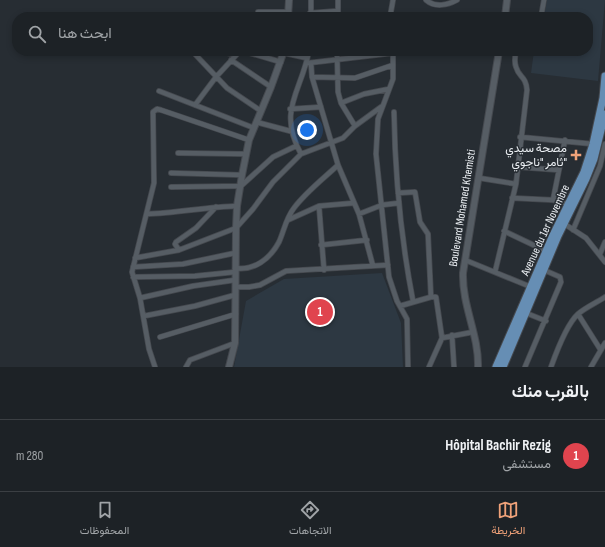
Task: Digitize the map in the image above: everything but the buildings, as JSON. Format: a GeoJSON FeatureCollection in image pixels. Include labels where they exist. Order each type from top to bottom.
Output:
{"type":"FeatureCollection","features":[{"type":"Feature","properties":{"kind":"main road"},"geometry":{"type":"LineString","coordinates":[[288,12],[289,0]]}},
{"type":"Feature","properties":{"kind":"main road"},"geometry":{"type":"LineString","coordinates":[[506,12],[508,0]]}},
{"type":"Feature","properties":{"kind":"main road"},"geometry":{"type":"LineString","coordinates":[[229,367],[235,343],[236,228],[237,206],[242,175],[249,140],[283,56]]}},
{"type":"Feature","properties":{"kind":"main road","name":"Boulevard Mohamed Khemisti"},"geometry":{"type":"LineString","coordinates":[[478,367],[477,348],[462,287],[465,260],[498,56]]}},
{"type":"Feature","properties":{"kind":"main road","name":"Avenue du 1er Novembre"},"geometry":{"type":"LineString","coordinates":[[506,366],[569,204],[584,172],[593,144],[603,98],[605,76]]}},
{"type":"Feature","properties":{"kind":"main road","name":"Avenue du 1er Novembre"},"geometry":{"type":"LineString","coordinates":[[496,367],[546,251],[562,223],[594,159],[605,114]]}},
{"type":"Feature","properties":{"kind":"street"},"geometry":{"type":"LineString","coordinates":[[310,12],[311,0]]}},
{"type":"Feature","properties":{"kind":"street"},"geometry":{"type":"LineString","coordinates":[[330,12],[337,11],[338,0]]}},
{"type":"Feature","properties":{"kind":"street"},"geometry":{"type":"LineString","coordinates":[[391,12],[393,0]]}},
{"type":"Feature","properties":{"kind":"street"},"geometry":{"type":"LineString","coordinates":[[426,0],[437,5],[446,4],[457,0]]}},
{"type":"Feature","properties":{"kind":"street"},"geometry":{"type":"LineString","coordinates":[[542,12],[544,0]]}},
{"type":"Feature","properties":{"kind":"street"},"geometry":{"type":"LineString","coordinates":[[197,56],[216,77],[238,97],[261,111]]}},
{"type":"Feature","properties":{"kind":"street"},"geometry":{"type":"LineString","coordinates":[[195,104],[216,77],[236,56]]}},
{"type":"Feature","properties":{"kind":"street"},"geometry":{"type":"LineString","coordinates":[[256,56],[281,62]]}},
{"type":"Feature","properties":{"kind":"street"},"geometry":{"type":"LineString","coordinates":[[299,56],[307,58],[290,110],[290,131],[301,154]]}},
{"type":"Feature","properties":{"kind":"street"},"geometry":{"type":"LineString","coordinates":[[304,64],[361,56]]}},
{"type":"Feature","properties":{"kind":"street"},"geometry":{"type":"LineString","coordinates":[[393,56],[393,79],[381,107],[378,119],[376,154],[389,277],[400,306],[407,319],[408,367]]}},
{"type":"Feature","properties":{"kind":"street"},"geometry":{"type":"LineString","coordinates":[[495,272],[516,184],[527,82],[516,69],[516,56]]}},
{"type":"Feature","properties":{"kind":"street"},"geometry":{"type":"LineString","coordinates":[[337,59],[338,92],[341,102],[356,126]]}},
{"type":"Feature","properties":{"kind":"street"},"geometry":{"type":"LineString","coordinates":[[232,60],[271,88]]}},
{"type":"Feature","properties":{"kind":"street"},"geometry":{"type":"LineString","coordinates":[[311,63],[312,77],[338,165],[359,214],[373,266]]}},
{"type":"Feature","properties":{"kind":"street"},"geometry":{"type":"LineString","coordinates":[[312,77],[355,78],[393,65]]}},
{"type":"Feature","properties":{"kind":"street"},"geometry":{"type":"LineString","coordinates":[[341,102],[364,94],[389,89]]}},
{"type":"Feature","properties":{"kind":"street"},"geometry":{"type":"LineString","coordinates":[[159,91],[254,128]]}},
{"type":"Feature","properties":{"kind":"street"},"geometry":{"type":"LineString","coordinates":[[290,110],[321,107]]}},
{"type":"Feature","properties":{"kind":"street"},"geometry":{"type":"LineString","coordinates":[[135,258],[179,250],[236,228],[253,209],[273,182],[301,154],[332,144],[343,138],[381,107]]}},
{"type":"Feature","properties":{"kind":"street"},"geometry":{"type":"LineString","coordinates":[[155,367],[149,348],[140,298],[133,277],[133,266],[154,183],[152,115],[155,110],[161,110],[249,140]]}},
{"type":"Feature","properties":{"kind":"street"},"geometry":{"type":"LineString","coordinates":[[394,112],[395,162],[398,193],[406,265],[413,301]]}},
{"type":"Feature","properties":{"kind":"street"},"geometry":{"type":"LineString","coordinates":[[256,122],[290,131]]}},
{"type":"Feature","properties":{"kind":"street"},"geometry":{"type":"LineString","coordinates":[[520,137],[565,140],[593,144]]}},
{"type":"Feature","properties":{"kind":"street"},"geometry":{"type":"LineString","coordinates":[[553,200],[565,140]]}},
{"type":"Feature","properties":{"kind":"street"},"geometry":{"type":"LineString","coordinates":[[573,230],[600,166],[605,144]]}},
{"type":"Feature","properties":{"kind":"street"},"geometry":{"type":"LineString","coordinates":[[171,187],[241,186],[273,157],[296,146]]}},
{"type":"Feature","properties":{"kind":"street"},"geometry":{"type":"LineString","coordinates":[[178,153],[246,154]]}},
{"type":"Feature","properties":{"kind":"street"},"geometry":{"type":"LineString","coordinates":[[133,277],[195,276],[235,270],[246,270],[251,268],[267,258],[279,242],[293,209],[303,197],[338,165]]}},
{"type":"Feature","properties":{"kind":"street"},"geometry":{"type":"LineString","coordinates":[[600,166],[605,169]]}},
{"type":"Feature","properties":{"kind":"street"},"geometry":{"type":"LineString","coordinates":[[518,167],[559,170]]}},
{"type":"Feature","properties":{"kind":"street"},"geometry":{"type":"LineString","coordinates":[[171,173],[242,175]]}},
{"type":"Feature","properties":{"kind":"street"},"geometry":{"type":"LineString","coordinates":[[479,178],[516,184]]}},
{"type":"Feature","properties":{"kind":"street"},"geometry":{"type":"LineString","coordinates":[[398,193],[412,191],[415,193],[420,222],[428,234],[431,297]]}},
{"type":"Feature","properties":{"kind":"street"},"geometry":{"type":"LineString","coordinates":[[512,198],[553,200],[569,204]]}},
{"type":"Feature","properties":{"kind":"street"},"geometry":{"type":"LineString","coordinates":[[288,220],[319,206],[354,203]]}},
{"type":"Feature","properties":{"kind":"street"},"geometry":{"type":"LineString","coordinates":[[359,214],[382,205],[400,203]]}},
{"type":"Feature","properties":{"kind":"street"},"geometry":{"type":"LineString","coordinates":[[147,214],[175,213],[216,207],[237,206]]}},
{"type":"Feature","properties":{"kind":"street"},"geometry":{"type":"LineString","coordinates":[[319,206],[324,270]]}},
{"type":"Feature","properties":{"kind":"street"},"geometry":{"type":"LineString","coordinates":[[179,250],[175,244],[176,242],[196,228],[216,207]]}},
{"type":"Feature","properties":{"kind":"street"},"geometry":{"type":"LineString","coordinates":[[562,223],[586,238],[605,262]]}},
{"type":"Feature","properties":{"kind":"street"},"geometry":{"type":"LineString","coordinates":[[504,231],[546,251]]}},
{"type":"Feature","properties":{"kind":"street"},"geometry":{"type":"LineString","coordinates":[[321,244],[367,240]]}},
{"type":"Feature","properties":{"kind":"street"},"geometry":{"type":"LineString","coordinates":[[600,254],[605,242]]}},
{"type":"Feature","properties":{"kind":"street"},"geometry":{"type":"LineString","coordinates":[[133,266],[183,264],[235,253]]}},
{"type":"Feature","properties":{"kind":"street"},"geometry":{"type":"LineString","coordinates":[[465,260],[530,287]]}},
{"type":"Feature","properties":{"kind":"street"},"geometry":{"type":"LineString","coordinates":[[235,287],[249,287],[260,284],[286,272],[388,265]]}},
{"type":"Feature","properties":{"kind":"street"},"geometry":{"type":"LineString","coordinates":[[525,367],[546,321],[561,282],[560,278],[544,270]]}},
{"type":"Feature","properties":{"kind":"street"},"geometry":{"type":"LineString","coordinates":[[140,298],[193,286],[235,280]]}},
{"type":"Feature","properties":{"kind":"street"},"geometry":{"type":"LineString","coordinates":[[144,316],[195,306],[235,295]]}},
{"type":"Feature","properties":{"kind":"street"},"geometry":{"type":"LineString","coordinates":[[400,306],[413,301],[435,296],[437,298],[442,338],[428,367]]}},
{"type":"Feature","properties":{"kind":"street"},"geometry":{"type":"LineString","coordinates":[[551,367],[559,345],[578,314],[605,297]]}},
{"type":"Feature","properties":{"kind":"street"},"geometry":{"type":"LineString","coordinates":[[526,313],[546,321]]}},
{"type":"Feature","properties":{"kind":"street"},"geometry":{"type":"LineString","coordinates":[[160,337],[236,314]]}},
{"type":"Feature","properties":{"kind":"street"},"geometry":{"type":"LineString","coordinates":[[578,314],[600,349]]}},
{"type":"Feature","properties":{"kind":"street"},"geometry":{"type":"LineString","coordinates":[[442,338],[473,332]]}},
{"type":"Feature","properties":{"kind":"street"},"geometry":{"type":"LineString","coordinates":[[452,335],[454,367]]}},
{"type":"Feature","properties":{"kind":"street"},"geometry":{"type":"LineString","coordinates":[[186,367],[190,360],[235,343]]}},
{"type":"Feature","properties":{"kind":"street"},"geometry":{"type":"LineString","coordinates":[[591,367],[600,349],[605,343]]}},
{"type":"Feature","properties":{"kind":"shaded area"},"geometry":{"type":"Polygon","coordinates":[[[547,0],[605,0],[598,81],[531,73],[533,56],[593,56],[593,12],[545,12],[547,0]]]}},
{"type":"Feature","properties":{"kind":"shaded area"},"geometry":{"type":"Polygon","coordinates":[[[382,273],[401,323],[403,367],[234,367],[246,301],[284,279],[382,273]]]}},
{"type":"Feature","properties":{"kind":"place","name":"مصحة سيدي ثامر \"ناجوي\""},"geometry":{"type":"Point","coordinates":[576,155]}},
{"type":"Feature","properties":{"kind":"place","name":"Hôpital Bachir Rezig"},"geometry":{"type":"Point","coordinates":[320,312]}}]}
